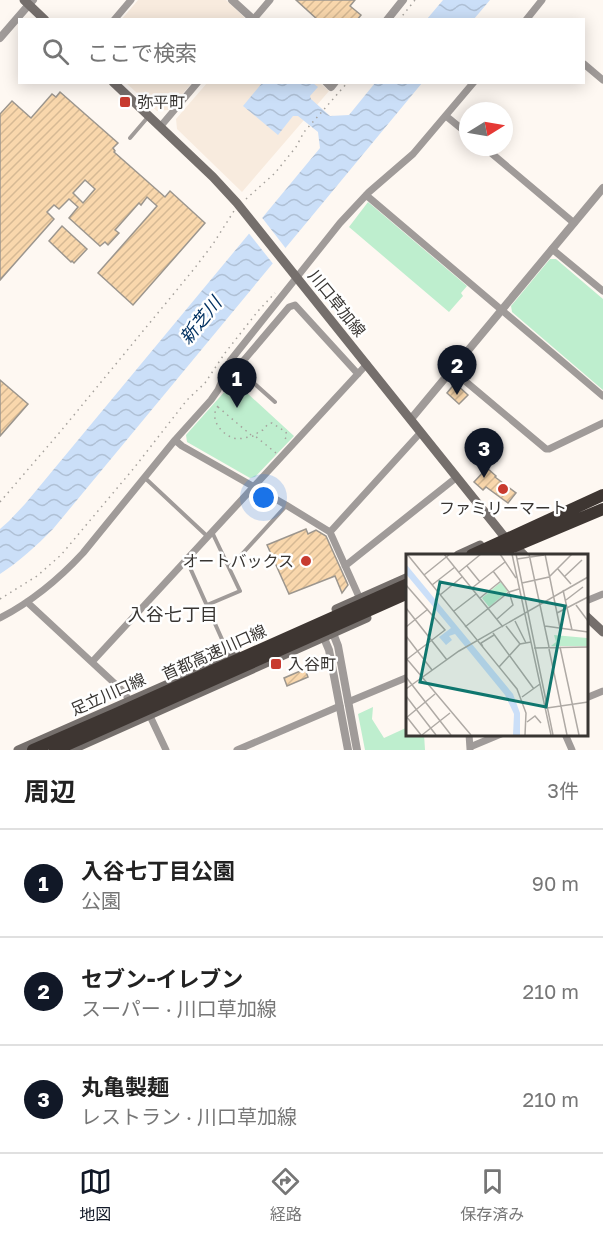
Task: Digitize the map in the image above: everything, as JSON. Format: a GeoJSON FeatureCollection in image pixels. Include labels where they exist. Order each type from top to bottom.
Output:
{"type":"FeatureCollection","features":[{"type":"Feature","properties":{"kind":"highway"},"geometry":{"type":"LineString","coordinates":[[474,554],[603,495]]}},
{"type":"Feature","properties":{"kind":"highway"},"geometry":{"type":"LineString","coordinates":[[496,554],[603,511]]}},
{"type":"Feature","properties":{"kind":"highway","name":"首都高速川口線"},"geometry":{"type":"LineString","coordinates":[[33,750],[406,585]]}},
{"type":"Feature","properties":{"kind":"highway","name":"首都高速川口線"},"geometry":{"type":"LineString","coordinates":[[55,750],[406,594]]}},
{"type":"Feature","properties":{"kind":"main road"},"geometry":{"type":"LineString","coordinates":[[29,2],[43,18]]}},
{"type":"Feature","properties":{"kind":"main road","name":"川口草加線"},"geometry":{"type":"LineString","coordinates":[[115,84],[213,177],[241,208],[503,535],[521,552]]}},
{"type":"Feature","properties":{"kind":"main road"},"geometry":{"type":"LineString","coordinates":[[460,554],[603,489]]}},
{"type":"Feature","properties":{"kind":"main road"},"geometry":{"type":"LineString","coordinates":[[521,552],[603,511]]}},
{"type":"Feature","properties":{"kind":"main road","name":"足立川口線"},"geometry":{"type":"LineString","coordinates":[[18,750],[406,578]]}},
{"type":"Feature","properties":{"kind":"main road"},"geometry":{"type":"LineString","coordinates":[[71,750],[406,600]]}},
{"type":"Feature","properties":{"kind":"main road"},"geometry":{"type":"LineString","coordinates":[[588,618],[603,632]]}},
{"type":"Feature","properties":{"kind":"street"},"geometry":{"type":"LineString","coordinates":[[116,18],[131,0]]}},
{"type":"Feature","properties":{"kind":"street"},"geometry":{"type":"LineString","coordinates":[[232,0],[252,18]]}},
{"type":"Feature","properties":{"kind":"street"},"geometry":{"type":"LineString","coordinates":[[254,18],[270,0]]}},
{"type":"Feature","properties":{"kind":"street"},"geometry":{"type":"LineString","coordinates":[[389,18],[403,0]]}},
{"type":"Feature","properties":{"kind":"street"},"geometry":{"type":"LineString","coordinates":[[529,18],[543,0]]}},
{"type":"Feature","properties":{"kind":"street"},"geometry":{"type":"LineString","coordinates":[[0,38],[29,2]]}},
{"type":"Feature","properties":{"kind":"street"},"geometry":{"type":"LineString","coordinates":[[585,65],[603,80]]}},
{"type":"Feature","properties":{"kind":"street"},"geometry":{"type":"LineString","coordinates":[[160,127],[196,84]]}},
{"type":"Feature","properties":{"kind":"street"},"geometry":{"type":"LineString","coordinates":[[0,618],[27,602],[69,568],[211,400],[218,390],[230,361],[294,274],[366,195],[413,154],[472,84]]}},
{"type":"Feature","properties":{"kind":"street"},"geometry":{"type":"LineString","coordinates":[[446,116],[459,127]]}},
{"type":"Feature","properties":{"kind":"street"},"geometry":{"type":"LineString","coordinates":[[495,156],[574,223]]}},
{"type":"Feature","properties":{"kind":"street"},"geometry":{"type":"LineString","coordinates":[[411,419],[602,191]]}},
{"type":"Feature","properties":{"kind":"street"},"geometry":{"type":"LineString","coordinates":[[366,195],[603,396]]}},
{"type":"Feature","properties":{"kind":"street"},"geometry":{"type":"LineString","coordinates":[[552,249],[603,291]]}},
{"type":"Feature","properties":{"kind":"street"},"geometry":{"type":"LineString","coordinates":[[223,378],[230,376],[289,307],[295,305],[358,374]]}},
{"type":"Feature","properties":{"kind":"street"},"geometry":{"type":"LineString","coordinates":[[92,662],[367,364]]}},
{"type":"Feature","properties":{"kind":"street"},"geometry":{"type":"LineString","coordinates":[[452,370],[546,449],[603,423]]}},
{"type":"Feature","properties":{"kind":"street"},"geometry":{"type":"LineString","coordinates":[[330,532],[421,432]]}},
{"type":"Feature","properties":{"kind":"street"},"geometry":{"type":"LineString","coordinates":[[175,440],[330,532],[360,599]]}},
{"type":"Feature","properties":{"kind":"street"},"geometry":{"type":"LineString","coordinates":[[345,566],[457,477]]}},
{"type":"Feature","properties":{"kind":"street"},"geometry":{"type":"LineString","coordinates":[[588,600],[603,594]]}},
{"type":"Feature","properties":{"kind":"street"},"geometry":{"type":"LineString","coordinates":[[27,602],[125,693],[129,701]]}},
{"type":"Feature","properties":{"kind":"street"},"geometry":{"type":"LineString","coordinates":[[320,617],[319,627],[328,635],[329,650],[357,750]]}},
{"type":"Feature","properties":{"kind":"street"},"geometry":{"type":"LineString","coordinates":[[237,750],[406,678]]}},
{"type":"Feature","properties":{"kind":"street"},"geometry":{"type":"LineString","coordinates":[[588,697],[603,691]]}},
{"type":"Feature","properties":{"kind":"street"},"geometry":{"type":"LineString","coordinates":[[344,704],[348,750]]}},
{"type":"Feature","properties":{"kind":"street"},"geometry":{"type":"LineString","coordinates":[[150,716],[166,750]]}},
{"type":"Feature","properties":{"kind":"street"},"geometry":{"type":"LineString","coordinates":[[470,748],[499,735]]}},
{"type":"Feature","properties":{"kind":"street"},"geometry":{"type":"LineString","coordinates":[[565,735],[572,750]]}},
{"type":"Feature","properties":{"kind":"lane"},"geometry":{"type":"LineString","coordinates":[[130,138],[149,116]]}},
{"type":"Feature","properties":{"kind":"lane"},"geometry":{"type":"LineString","coordinates":[[237,368],[276,402]]}},
{"type":"Feature","properties":{"kind":"lane"},"geometry":{"type":"LineString","coordinates":[[145,478],[210,534],[229,566],[240,591],[207,605]]}},
{"type":"Feature","properties":{"kind":"lane"},"geometry":{"type":"LineString","coordinates":[[229,566],[286,505]]}},
{"type":"Feature","properties":{"kind":"lane"},"geometry":{"type":"LineString","coordinates":[[187,560],[230,657]]}},
{"type":"Feature","properties":{"kind":"path"},"geometry":{"type":"LineString","coordinates":[[401,18],[415,0]]}},
{"type":"Feature","properties":{"kind":"path"},"geometry":{"type":"LineString","coordinates":[[0,502],[194,269],[241,208],[275,173],[296,147],[304,132],[346,84]]}},
{"type":"Feature","properties":{"kind":"path"},"geometry":{"type":"LineString","coordinates":[[0,599],[38,576],[61,555],[188,400],[205,383],[225,353],[276,291]]}},
{"type":"Feature","properties":{"kind":"path"},"geometry":{"type":"LineString","coordinates":[[281,458],[253,436],[218,406],[216,408],[215,421],[230,436],[239,438],[253,436],[263,430],[268,423],[272,423],[286,432],[285,439]]}},
{"type":"Feature","properties":{"kind":"shaded area"},"geometry":{"type":"Polygon","coordinates":[[[138,0],[226,0],[244,18],[123,18],[138,0]]]}},
{"type":"Feature","properties":{"kind":"shaded area"},"geometry":{"type":"Polygon","coordinates":[[[127,84],[191,84],[168,110],[157,111],[127,84]]]}},
{"type":"Feature","properties":{"kind":"shaded area"},"geometry":{"type":"Polygon","coordinates":[[[206,84],[321,84],[329,91],[242,192],[177,129],[176,119],[206,84]]]}},
{"type":"Feature","properties":{"kind":"green space"},"geometry":{"type":"Polygon","coordinates":[[[368,202],[467,286],[461,293],[463,296],[449,312],[349,227],[368,202]]]}},
{"type":"Feature","properties":{"kind":"green space"},"geometry":{"type":"Polygon","coordinates":[[[550,259],[556,259],[603,299],[603,390],[512,312],[511,306],[550,259]]]}},
{"type":"Feature","properties":{"kind":"green space"},"geometry":{"type":"Polygon","coordinates":[[[234,381],[294,436],[255,477],[250,478],[187,442],[186,435],[234,381]]]}},
{"type":"Feature","properties":{"kind":"green space"},"geometry":{"type":"Polygon","coordinates":[[[373,707],[372,719],[384,738],[406,728],[406,735],[424,735],[425,750],[365,750],[358,714],[373,707]]]}},
{"type":"Feature","properties":{"kind":"water"},"geometry":{"type":"Polygon","coordinates":[[[443,0],[490,0],[475,18],[428,18],[443,0]]]}},
{"type":"Feature","properties":{"kind":"water","name":"新芝川"},"geometry":{"type":"Polygon","coordinates":[[[261,84],[314,84],[318,87],[310,96],[311,99],[330,116],[349,115],[374,84],[421,84],[53,529],[28,553],[0,574],[0,529],[25,504],[320,148],[318,132],[298,116],[293,116],[278,135],[243,106],[261,84]]]}},
{"type":"Feature","properties":{"kind":"pier"},"geometry":{"type":"Polygon","coordinates":[[[260,215],[287,250],[274,265],[247,231],[260,215]]]}},
{"type":"Feature","properties":{"kind":"building"},"geometry":{"type":"Polygon","coordinates":[[[296,0],[355,0],[350,6],[361,15],[359,18],[316,18],[296,0]]]}},
{"type":"Feature","properties":{"kind":"building"},"geometry":{"type":"Polygon","coordinates":[[[60,92],[118,143],[113,148],[114,152],[165,197],[170,191],[205,223],[133,305],[98,273],[157,206],[147,197],[115,230],[119,233],[108,245],[105,242],[100,246],[69,218],[78,207],[69,199],[59,209],[54,205],[47,212],[54,219],[0,280],[0,114],[12,101],[31,118],[52,94],[56,97],[60,92]],[[85,180],[73,193],[83,203],[95,189],[85,180]]]}},
{"type":"Feature","properties":{"kind":"building"},"geometry":{"type":"Polygon","coordinates":[[[62,226],[87,249],[74,263],[49,241],[62,226]]]}},
{"type":"Feature","properties":{"kind":"building"},"geometry":{"type":"Polygon","coordinates":[[[0,380],[28,404],[0,436],[0,380]]]}},
{"type":"Feature","properties":{"kind":"building"},"geometry":{"type":"Polygon","coordinates":[[[455,383],[468,395],[459,404],[447,393],[455,383]]]}},
{"type":"Feature","properties":{"kind":"building"},"geometry":{"type":"Polygon","coordinates":[[[487,468],[516,493],[508,503],[486,487],[483,490],[474,482],[487,468]]]}},
{"type":"Feature","properties":{"kind":"building","name":"オートバックス"},"geometry":{"type":"Polygon","coordinates":[[[306,529],[308,534],[316,530],[326,536],[348,585],[342,593],[335,576],[289,594],[267,545],[306,529]]]}},
{"type":"Feature","properties":{"kind":"building"},"geometry":{"type":"Polygon","coordinates":[[[305,669],[308,677],[287,686],[284,678],[305,669]]]}},
{"type":"Feature","properties":{"kind":"place","name":"弥平町"},"geometry":{"type":"Point","coordinates":[125,102]}},
{"type":"Feature","properties":{"kind":"place","name":"セブン-イレブン"},"geometry":{"type":"Point","coordinates":[457,395]}},
{"type":"Feature","properties":{"kind":"place","name":"入谷七丁目公園"},"geometry":{"type":"Point","coordinates":[237,408]}},
{"type":"Feature","properties":{"kind":"place","name":"丸亀製麺"},"geometry":{"type":"Point","coordinates":[484,478]}},
{"type":"Feature","properties":{"kind":"place","name":"ファミリーマート"},"geometry":{"type":"Point","coordinates":[503,489]}},
{"type":"Feature","properties":{"kind":"place","name":"オートバックス"},"geometry":{"type":"Point","coordinates":[306,561]}},
{"type":"Feature","properties":{"kind":"place","name":"入谷町"},"geometry":{"type":"Point","coordinates":[276,664]}},
{"type":"Feature","properties":{"kind":"district","name":"入谷七丁目"},"geometry":{"type":"Point","coordinates":[173,614]}}]}
